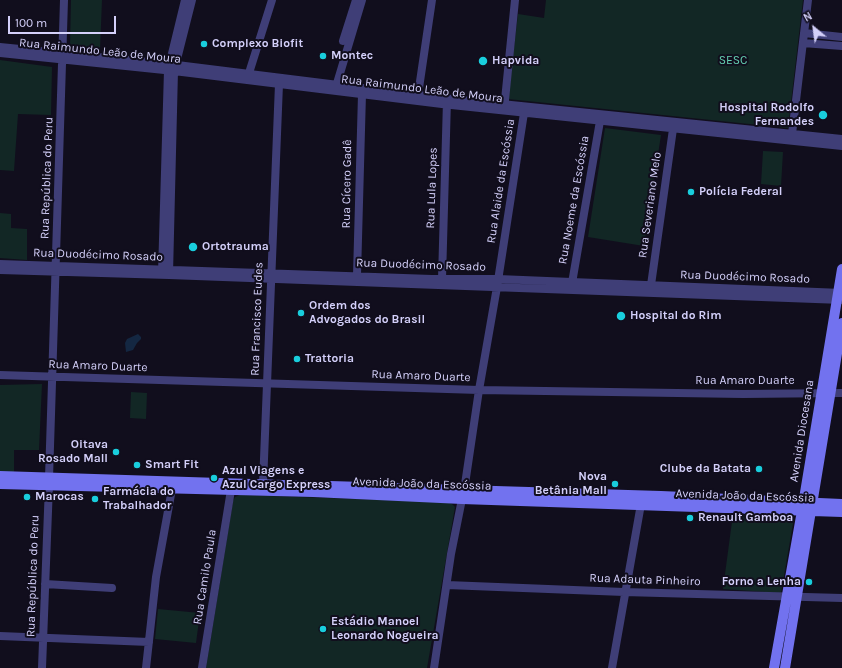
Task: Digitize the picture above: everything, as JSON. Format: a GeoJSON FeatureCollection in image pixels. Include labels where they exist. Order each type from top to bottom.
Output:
{"type":"FeatureCollection","features":[{"type":"Feature","properties":{"kind":"main road","name":"Avenida Diocesana"},"geometry":{"type":"LineString","coordinates":[[785,668],[792,597],[826,393],[840,296],[842,269]]}},
{"type":"Feature","properties":{"kind":"main road","name":"Avenida Diocesana"},"geometry":{"type":"LineString","coordinates":[[826,393],[842,323]]}},
{"type":"Feature","properties":{"kind":"main road","name":"Avenida João da Escóssia"},"geometry":{"type":"LineString","coordinates":[[0,476],[49,482],[172,489],[463,495],[661,496],[807,507],[842,512]]}},
{"type":"Feature","properties":{"kind":"main road","name":"Avenida João da Escóssia"},"geometry":{"type":"LineString","coordinates":[[0,484],[49,482],[263,484],[641,504],[807,507],[842,504]]}},
{"type":"Feature","properties":{"kind":"main road","name":"Avenida Diocesana"},"geometry":{"type":"LineString","coordinates":[[774,668],[792,597]]}},
{"type":"Feature","properties":{"kind":"street","name":"Rua República do Peru"},"geometry":{"type":"LineString","coordinates":[[42,668],[64,0]]}},
{"type":"Feature","properties":{"kind":"street"},"geometry":{"type":"LineString","coordinates":[[166,272],[172,68],[185,0]]}},
{"type":"Feature","properties":{"kind":"street"},"geometry":{"type":"LineString","coordinates":[[172,68],[192,0]]}},
{"type":"Feature","properties":{"kind":"street"},"geometry":{"type":"LineString","coordinates":[[249,73],[272,0]]}},
{"type":"Feature","properties":{"kind":"street"},"geometry":{"type":"LineString","coordinates":[[332,88],[356,0]]}},
{"type":"Feature","properties":{"kind":"street"},"geometry":{"type":"LineString","coordinates":[[332,88],[362,0]]}},
{"type":"Feature","properties":{"kind":"street"},"geometry":{"type":"LineString","coordinates":[[418,95],[432,0]]}},
{"type":"Feature","properties":{"kind":"street"},"geometry":{"type":"LineString","coordinates":[[504,108],[515,0]]}},
{"type":"Feature","properties":{"kind":"street"},"geometry":{"type":"LineString","coordinates":[[792,134],[808,0]]}},
{"type":"Feature","properties":{"kind":"street"},"geometry":{"type":"LineString","coordinates":[[804,33],[842,37]]}},
{"type":"Feature","properties":{"kind":"street"},"geometry":{"type":"LineString","coordinates":[[803,43],[842,46]]}},
{"type":"Feature","properties":{"kind":"street","name":"Rua Raimundo Leão de Moura"},"geometry":{"type":"LineString","coordinates":[[0,47],[62,57]]}},
{"type":"Feature","properties":{"kind":"street","name":"Rua Raimundo Leão de Moura"},"geometry":{"type":"LineString","coordinates":[[0,53],[249,73],[362,94],[842,139]]}},
{"type":"Feature","properties":{"kind":"street","name":"Rua Raimundo Leão de Moura"},"geometry":{"type":"LineString","coordinates":[[172,68],[279,84],[418,95],[447,101]]}},
{"type":"Feature","properties":{"kind":"street","name":"Rua Francisco Eudes"},"geometry":{"type":"LineString","coordinates":[[263,484],[279,84]]}},
{"type":"Feature","properties":{"kind":"street","name":"Rua Cícero Gadê"},"geometry":{"type":"LineString","coordinates":[[357,275],[362,94]]}},
{"type":"Feature","properties":{"kind":"street","name":"Rua Lula Lopes"},"geometry":{"type":"LineString","coordinates":[[442,279],[447,101]]}},
{"type":"Feature","properties":{"kind":"street","name":"Rua Raimundo Leão de Moura"},"geometry":{"type":"LineString","coordinates":[[504,108],[524,112],[600,121],[842,146]]}},
{"type":"Feature","properties":{"kind":"street","name":"Rua Alaide da Escóssia"},"geometry":{"type":"LineString","coordinates":[[434,668],[498,283],[524,112]]}},
{"type":"Feature","properties":{"kind":"street","name":"Rua Noeme da Escóssia"},"geometry":{"type":"LineString","coordinates":[[572,283],[600,121]]}},
{"type":"Feature","properties":{"kind":"street","name":"Rua Severiano Melo"},"geometry":{"type":"LineString","coordinates":[[651,285],[673,128]]}},
{"type":"Feature","properties":{"kind":"street","name":"Rua Duodécimo Rosado"},"geometry":{"type":"LineString","coordinates":[[0,264],[56,269]]}},
{"type":"Feature","properties":{"kind":"street","name":"Rua Duodécimo Rosado"},"geometry":{"type":"LineString","coordinates":[[0,270],[56,269],[166,272],[840,296]]}},
{"type":"Feature","properties":{"kind":"street","name":"Rua Duodécimo Rosado"},"geometry":{"type":"LineString","coordinates":[[271,276],[357,275],[498,283],[651,285],[840,296]]}},
{"type":"Feature","properties":{"kind":"street","name":"Rua Amaro Duarte"},"geometry":{"type":"LineString","coordinates":[[0,375],[479,390],[743,394],[842,393]]}},
{"type":"Feature","properties":{"kind":"street"},"geometry":{"type":"LineString","coordinates":[[146,668],[159,554],[172,489]]}},
{"type":"Feature","properties":{"kind":"street","name":"Rua Camilo Paula"},"geometry":{"type":"LineString","coordinates":[[202,668],[230,490]]}},
{"type":"Feature","properties":{"kind":"street"},"geometry":{"type":"LineString","coordinates":[[612,668],[624,592],[641,504]]}},
{"type":"Feature","properties":{"kind":"street"},"geometry":{"type":"LineString","coordinates":[[45,584],[112,588]]}},
{"type":"Feature","properties":{"kind":"street","name":"Rua Adauta Pinheiro"},"geometry":{"type":"LineString","coordinates":[[447,584],[624,592],[842,598]]}},
{"type":"Feature","properties":{"kind":"street"},"geometry":{"type":"LineString","coordinates":[[0,636],[149,642]]}},
{"type":"Feature","properties":{"kind":"green space"},"geometry":{"type":"Polygon","coordinates":[[[71,0],[102,0],[100,50],[70,46],[71,0]]]}},
{"type":"Feature","properties":{"kind":"green space","name":"SESC"},"geometry":{"type":"Polygon","coordinates":[[[546,0],[803,0],[788,128],[508,99],[518,14],[544,18],[546,0]]]}},
{"type":"Feature","properties":{"kind":"green space"},"geometry":{"type":"Polygon","coordinates":[[[0,60],[52,67],[51,115],[18,114],[14,171],[0,170],[0,60]]]}},
{"type":"Feature","properties":{"kind":"green space"},"geometry":{"type":"Polygon","coordinates":[[[605,128],[661,135],[644,246],[588,237],[605,128]]]}},
{"type":"Feature","properties":{"kind":"green space"},"geometry":{"type":"Polygon","coordinates":[[[763,151],[783,152],[781,186],[761,184],[763,151]]]}},
{"type":"Feature","properties":{"kind":"green space"},"geometry":{"type":"Polygon","coordinates":[[[0,213],[11,214],[11,228],[27,229],[27,260],[0,258],[0,213]]]}},
{"type":"Feature","properties":{"kind":"green space"},"geometry":{"type":"Polygon","coordinates":[[[42,384],[39,450],[14,450],[14,474],[0,473],[0,385],[42,384]]]}},
{"type":"Feature","properties":{"kind":"green space"},"geometry":{"type":"Polygon","coordinates":[[[131,392],[147,393],[146,419],[130,418],[131,392]]]}},
{"type":"Feature","properties":{"kind":"green space"},"geometry":{"type":"Polygon","coordinates":[[[240,495],[445,502],[453,505],[455,507],[427,668],[206,668],[233,501],[235,497],[240,495]]]}},
{"type":"Feature","properties":{"kind":"green space"},"geometry":{"type":"Polygon","coordinates":[[[733,514],[794,518],[781,593],[723,589],[733,514]]]}},
{"type":"Feature","properties":{"kind":"green space"},"geometry":{"type":"Polygon","coordinates":[[[158,609],[200,613],[196,643],[155,639],[158,609]]]}},
{"type":"Feature","properties":{"kind":"water"},"geometry":{"type":"Polygon","coordinates":[[[138,334],[141,339],[133,350],[126,352],[125,343],[127,339],[138,334]]]}},
{"type":"Feature","properties":{"kind":"place","name":"Complexo Biofit"},"geometry":{"type":"Point","coordinates":[204,44]}},
{"type":"Feature","properties":{"kind":"place","name":"Montec"},"geometry":{"type":"Point","coordinates":[323,56]}},
{"type":"Feature","properties":{"kind":"place","name":"Hapvida"},"geometry":{"type":"Point","coordinates":[483,61]}},
{"type":"Feature","properties":{"kind":"place","name":"Hospital Rodolfo Fernandes"},"geometry":{"type":"Point","coordinates":[823,115]}},
{"type":"Feature","properties":{"kind":"place","name":"Polícia Federal"},"geometry":{"type":"Point","coordinates":[691,192]}},
{"type":"Feature","properties":{"kind":"place","name":"Ortotrauma"},"geometry":{"type":"Point","coordinates":[193,247]}},
{"type":"Feature","properties":{"kind":"place","name":"Ordem dos Advogados do Brasil"},"geometry":{"type":"Point","coordinates":[301,313]}},
{"type":"Feature","properties":{"kind":"place","name":"Hospital do Rim"},"geometry":{"type":"Point","coordinates":[621,316]}},
{"type":"Feature","properties":{"kind":"place","name":"Trattoria"},"geometry":{"type":"Point","coordinates":[297,359]}},
{"type":"Feature","properties":{"kind":"place","name":"Oitava Rosado Mall"},"geometry":{"type":"Point","coordinates":[116,452]}},
{"type":"Feature","properties":{"kind":"place","name":"Smart Fit"},"geometry":{"type":"Point","coordinates":[137,465]}},
{"type":"Feature","properties":{"kind":"place","name":"Clube da Batata"},"geometry":{"type":"Point","coordinates":[759,469]}},
{"type":"Feature","properties":{"kind":"place","name":"Azul Viagens e Azul Cargo Express"},"geometry":{"type":"Point","coordinates":[214,478]}},
{"type":"Feature","properties":{"kind":"place","name":"Nova Betânia Mall"},"geometry":{"type":"Point","coordinates":[615,484]}},
{"type":"Feature","properties":{"kind":"place","name":"Marocas"},"geometry":{"type":"Point","coordinates":[27,497]}},
{"type":"Feature","properties":{"kind":"place","name":"Farmácia do Trabalhador"},"geometry":{"type":"Point","coordinates":[95,499]}},
{"type":"Feature","properties":{"kind":"place","name":"Renault Gamboa"},"geometry":{"type":"Point","coordinates":[690,518]}},
{"type":"Feature","properties":{"kind":"place","name":"Forno a Lenha"},"geometry":{"type":"Point","coordinates":[809,582]}},
{"type":"Feature","properties":{"kind":"place","name":"Estádio Manoel Leonardo Nogueira"},"geometry":{"type":"Point","coordinates":[323,629]}}]}
